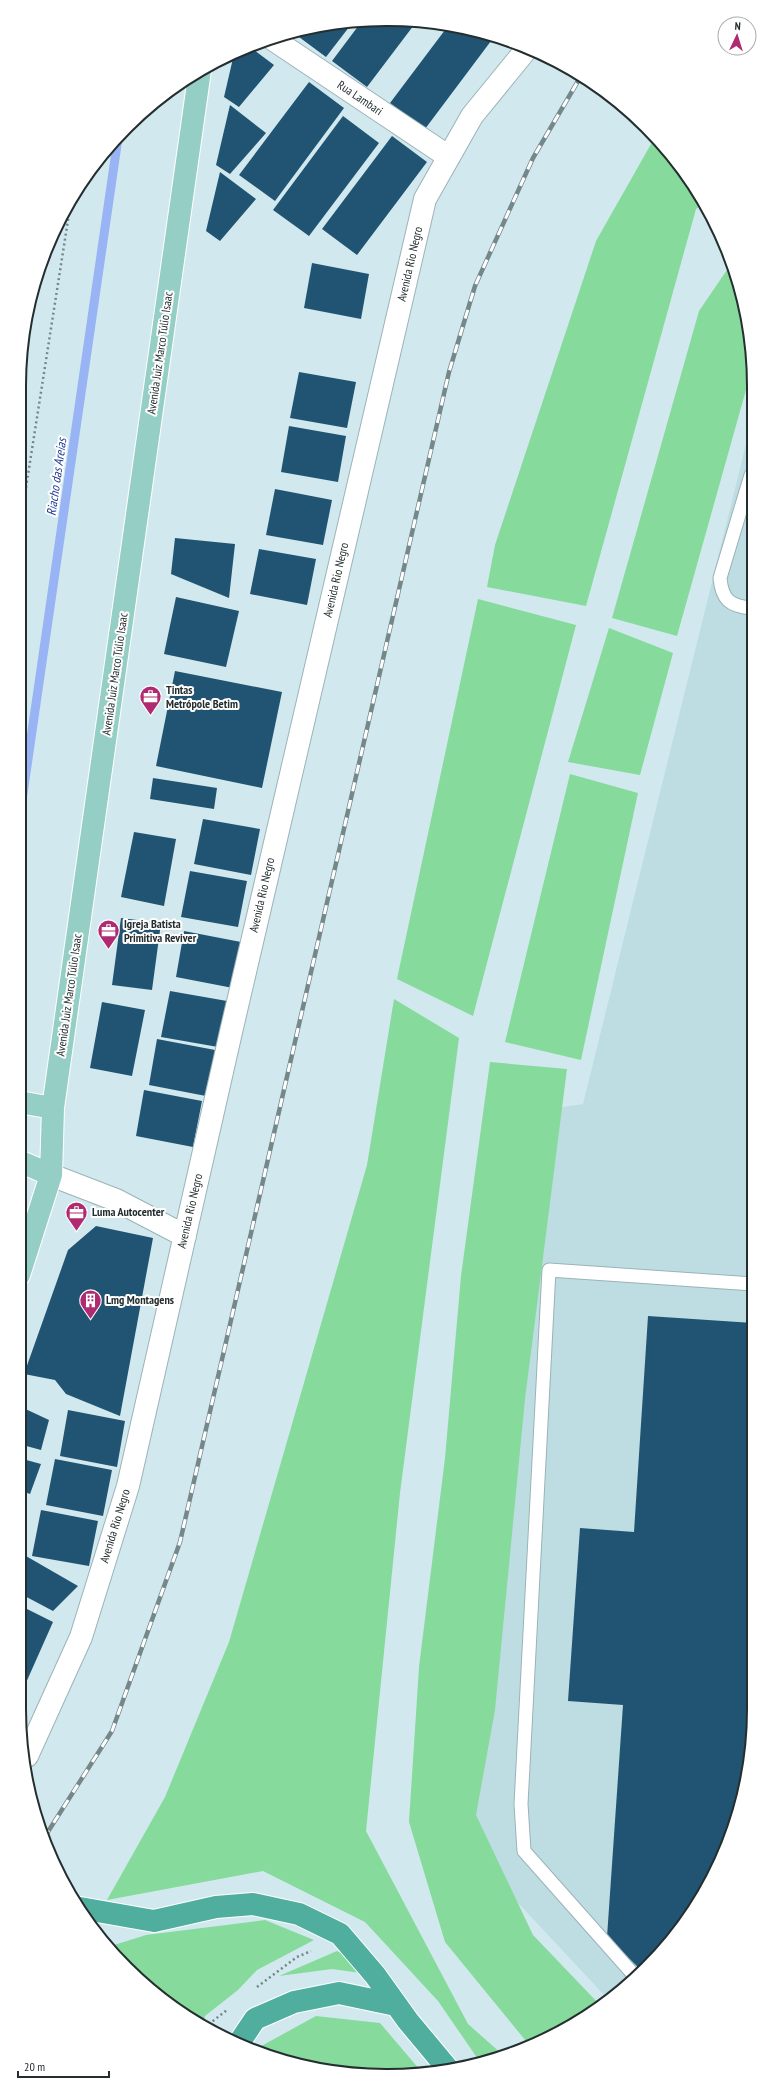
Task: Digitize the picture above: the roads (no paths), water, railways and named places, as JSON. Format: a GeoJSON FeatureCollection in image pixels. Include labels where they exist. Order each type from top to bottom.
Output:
{"type":"FeatureCollection","features":[{"type":"Feature","properties":{"kind":"highway"},"geometry":{"type":"LineString","coordinates":[[87,1909],[154,1921],[216,1908],[253,1904],[299,1914],[340,1934],[375,1975],[396,2005],[444,2064]]}},
{"type":"Feature","properties":{"kind":"highway"},"geometry":{"type":"LineString","coordinates":[[242,2039],[255,2020],[294,2002],[339,1993],[396,2005]]}},
{"type":"Feature","properties":{"kind":"main road","name":"Avenida Juiz Marco Túlio Isaac"},"geometry":{"type":"LineString","coordinates":[[26,1252],[51,1175],[53,1108],[199,79]]}},
{"type":"Feature","properties":{"kind":"main road"},"geometry":{"type":"LineString","coordinates":[[26,1103],[53,1108]]}},
{"type":"Feature","properties":{"kind":"main road"},"geometry":{"type":"LineString","coordinates":[[26,1164],[51,1175]]}},
{"type":"Feature","properties":{"kind":"street","name":"Rua Lambari"},"geometry":{"type":"LineString","coordinates":[[278,43],[449,157]]}},
{"type":"Feature","properties":{"kind":"street","name":"Avenida Rio Negro"},"geometry":{"type":"LineString","coordinates":[[29,1752],[81,1637],[128,1486],[234,1016],[425,199],[472,116],[524,53]]}},
{"type":"Feature","properties":{"kind":"street"},"geometry":{"type":"LineString","coordinates":[[51,1175],[116,1200],[185,1236]]}},
{"type":"Feature","properties":{"kind":"lane"},"geometry":{"type":"LineString","coordinates":[[747,488],[720,578],[721,590],[726,599],[737,607],[747,608]]}},
{"type":"Feature","properties":{"kind":"lane"},"geometry":{"type":"LineString","coordinates":[[632,1972],[524,1851],[521,1804],[549,1270],[747,1284]]}},
{"type":"Feature","properties":{"kind":"waterway","name":"Riacho das Areias"},"geometry":{"type":"LineString","coordinates":[[26,773],[117,147]]}},
{"type":"Feature","properties":{"kind":"railway"},"geometry":{"type":"LineString","coordinates":[[48,1832],[112,1731],[180,1542],[449,372],[475,286],[533,158],[578,81]]}},
{"type":"Feature","properties":{"kind":"place","name":"Tintas Metrópole Betim"},"geometry":{"type":"Point","coordinates":[150,716]}},
{"type":"Feature","properties":{"kind":"place","name":"Igreja Batista Primitiva Reviver"},"geometry":{"type":"Point","coordinates":[108,950]}},
{"type":"Feature","properties":{"kind":"place","name":"Luma Autocenter"},"geometry":{"type":"Point","coordinates":[76,1232]}},
{"type":"Feature","properties":{"kind":"place","name":"Lmg Montagens"},"geometry":{"type":"Point","coordinates":[91,1320]}}]}
